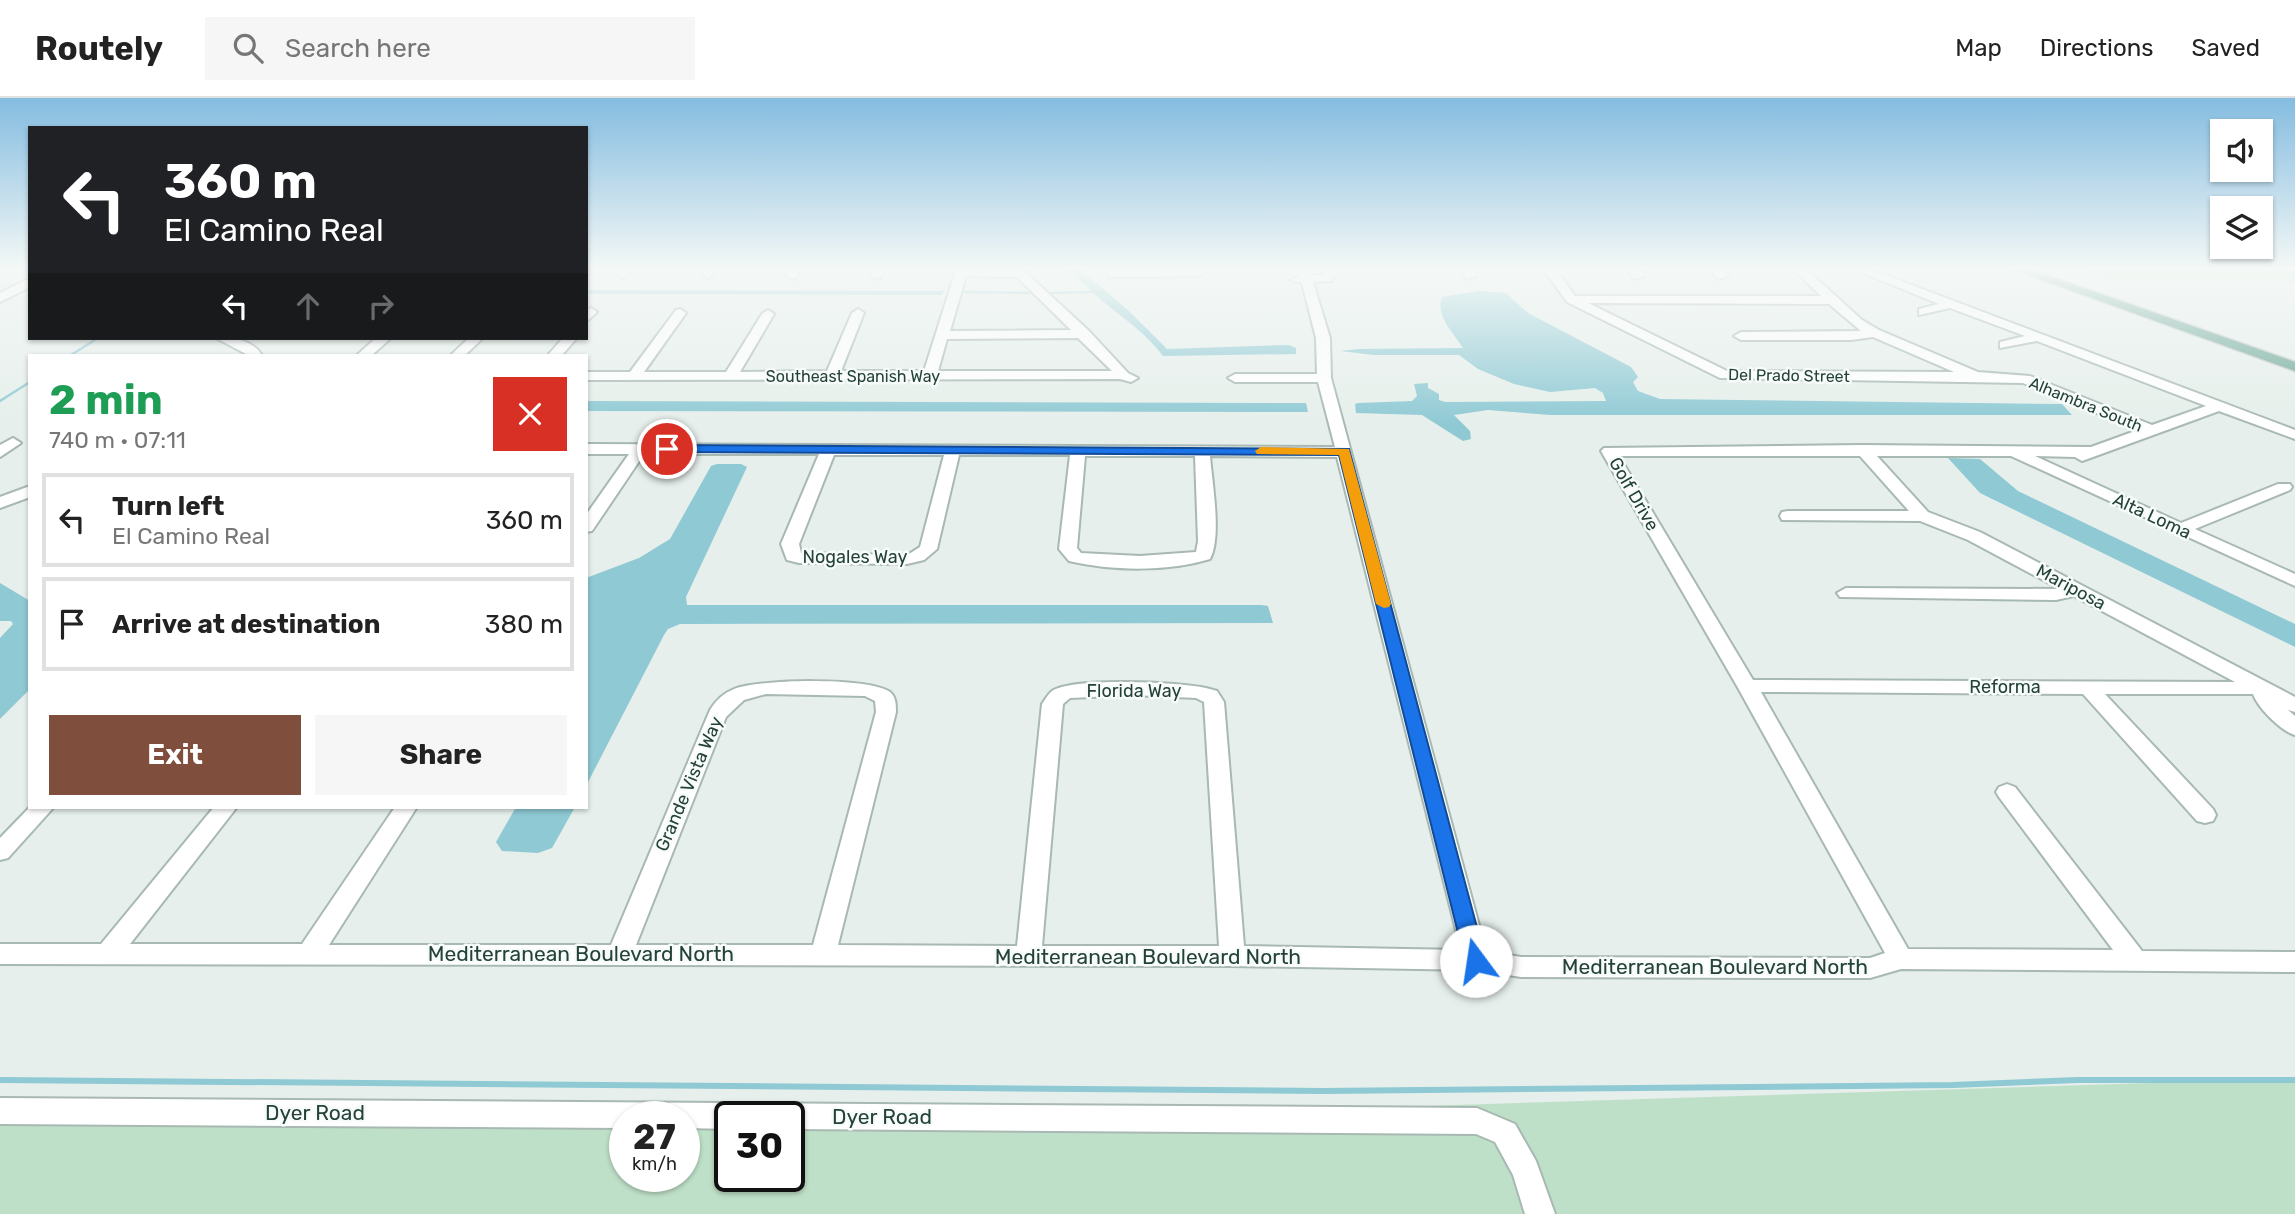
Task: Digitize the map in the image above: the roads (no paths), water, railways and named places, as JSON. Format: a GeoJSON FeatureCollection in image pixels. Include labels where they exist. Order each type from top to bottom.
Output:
{"type":"FeatureCollection","features":[{"type":"Feature","properties":{"kind":"main road"},"geometry":{"type":"LineString","coordinates":[[2168,322],[2295,367]]}},
{"type":"Feature","properties":{"kind":"main road"},"geometry":{"type":"LineString","coordinates":[[2197,322],[2295,356]]}},
{"type":"Feature","properties":{"kind":"street"},"geometry":{"type":"LineString","coordinates":[[634,376],[673,322]]}},
{"type":"Feature","properties":{"kind":"street"},"geometry":{"type":"LineString","coordinates":[[730,376],[763,322]]}},
{"type":"Feature","properties":{"kind":"street"},"geometry":{"type":"LineString","coordinates":[[832,377],[854,322]]}},
{"type":"Feature","properties":{"kind":"street"},"geometry":{"type":"LineString","coordinates":[[929,377],[946,322]]}},
{"type":"Feature","properties":{"kind":"street"},"geometry":{"type":"LineString","coordinates":[[1071,322],[1084,334]]}},
{"type":"Feature","properties":{"kind":"street"},"geometry":{"type":"LineString","coordinates":[[1307,322],[1309,338],[1324,372],[1476,961]]}},
{"type":"Feature","properties":{"kind":"street","name":"Del Prado Street"},"geometry":{"type":"LineString","coordinates":[[1618,322],[1726,375],[1976,376]]}},
{"type":"Feature","properties":{"kind":"street","name":"Alhambra South"},"geometry":{"type":"LineString","coordinates":[[1856,322],[1874,333],[1976,376],[2025,379],[2153,431]]}},
{"type":"Feature","properties":{"kind":"street"},"geometry":{"type":"LineString","coordinates":[[2004,322],[2295,435]]}},
{"type":"Feature","properties":{"kind":"street"},"geometry":{"type":"LineString","coordinates":[[1741,335],[1851,336],[1874,333]]}},
{"type":"Feature","properties":{"kind":"street"},"geometry":{"type":"LineString","coordinates":[[942,335],[1084,334]]}},
{"type":"Feature","properties":{"kind":"street","name":"Southeast Spanish Way"},"geometry":{"type":"LineString","coordinates":[[588,376],[1125,376],[1084,334]]}},
{"type":"Feature","properties":{"kind":"street"},"geometry":{"type":"LineString","coordinates":[[2005,345],[2040,336]]}},
{"type":"Feature","properties":{"kind":"street"},"geometry":{"type":"LineString","coordinates":[[228,340],[252,350],[254,354]]}},
{"type":"Feature","properties":{"kind":"street"},"geometry":{"type":"LineString","coordinates":[[365,354],[382,340]]}},
{"type":"Feature","properties":{"kind":"street"},"geometry":{"type":"LineString","coordinates":[[459,354],[474,340]]}},
{"type":"Feature","properties":{"kind":"street"},"geometry":{"type":"LineString","coordinates":[[556,354],[568,340]]}},
{"type":"Feature","properties":{"kind":"street"},"geometry":{"type":"LineString","coordinates":[[1235,377],[1324,372]]}},
{"type":"Feature","properties":{"kind":"street","name":"Golf Drive"},"geometry":{"type":"LineString","coordinates":[[2052,469],[2219,406]]}},
{"type":"Feature","properties":{"kind":"street"},"geometry":{"type":"LineString","coordinates":[[588,449],[1345,452]]}},
{"type":"Feature","properties":{"kind":"street"},"geometry":{"type":"LineString","coordinates":[[588,524],[640,449]]}},
{"type":"Feature","properties":{"kind":"street","name":"Nogales Way"},"geometry":{"type":"LineString","coordinates":[[829,449],[790,544],[793,556],[799,558],[913,559],[923,554],[928,549],[953,450]]}},
{"type":"Feature","properties":{"kind":"street","name":"Mariposa"},"geometry":{"type":"LineString","coordinates":[[1863,450],[1922,516],[1974,536],[2295,705]]}},
{"type":"Feature","properties":{"kind":"street"},"geometry":{"type":"LineString","coordinates":[[1078,451],[1070,554],[1084,560],[1187,560],[1197,559],[1206,551],[1202,451]]}},
{"type":"Feature","properties":{"kind":"street","name":"Golf Drive"},"geometry":{"type":"LineString","coordinates":[[1901,960],[1747,686],[1609,451],[2094,452]]}},
{"type":"Feature","properties":{"kind":"street","name":"Alta Loma"},"geometry":{"type":"LineString","coordinates":[[2010,451],[2295,581]]}},
{"type":"Feature","properties":{"kind":"street"},"geometry":{"type":"LineString","coordinates":[[2181,529],[2284,487]]}},
{"type":"Feature","properties":{"kind":"street"},"geometry":{"type":"LineString","coordinates":[[0,503],[26,496]]}},
{"type":"Feature","properties":{"kind":"street"},"geometry":{"type":"LineString","coordinates":[[1788,516],[1922,516]]}},
{"type":"Feature","properties":{"kind":"street"},"geometry":{"type":"LineString","coordinates":[[1846,593],[2056,595],[2077,590]]}},
{"type":"Feature","properties":{"kind":"street","name":"Reforma"},"geometry":{"type":"LineString","coordinates":[[1747,686],[2262,688]]}},
{"type":"Feature","properties":{"kind":"street","name":"Grande Vista Way"},"geometry":{"type":"LineString","coordinates":[[618,954],[716,717],[727,701],[751,690],[766,688],[869,690],[885,698],[886,712],[823,955]]}},
{"type":"Feature","properties":{"kind":"street"},"geometry":{"type":"LineString","coordinates":[[2089,688],[2205,816]]}},
{"type":"Feature","properties":{"kind":"street"},"geometry":{"type":"LineString","coordinates":[[2262,688],[2263,698],[2295,728]]}},
{"type":"Feature","properties":{"kind":"street","name":"Florida Way"},"geometry":{"type":"LineString","coordinates":[[1029,956],[1050,717],[1054,701],[1068,691],[1174,690],[1204,692],[1211,697],[1215,706],[1232,956]]}},
{"type":"Feature","properties":{"kind":"street"},"geometry":{"type":"LineString","coordinates":[[2007,792],[2137,962]]}},
{"type":"Feature","properties":{"kind":"street"},"geometry":{"type":"LineString","coordinates":[[0,852],[41,809]]}},
{"type":"Feature","properties":{"kind":"street"},"geometry":{"type":"LineString","coordinates":[[107,954],[224,809]]}},
{"type":"Feature","properties":{"kind":"street"},"geometry":{"type":"LineString","coordinates":[[310,953],[405,809]]}},
{"type":"Feature","properties":{"kind":"street","name":"Mediterranean Boulevard North"},"geometry":{"type":"LineString","coordinates":[[0,954],[1232,956],[1476,961],[1521,967],[1770,968],[1870,968],[1901,960],[2295,962]]}},
{"type":"Feature","properties":{"kind":"street","name":"Dyer Road"},"geometry":{"type":"LineString","coordinates":[[0,1111],[1477,1121],[1505,1133],[1526,1171],[1540,1214]]}},
{"type":"Feature","properties":{"kind":"water"},"geometry":{"type":"Polygon","coordinates":[[[1128,322],[1140,322],[1167,349],[1289,345],[1296,348],[1296,354],[1163,356],[1128,322]]]}},
{"type":"Feature","properties":{"kind":"water"},"geometry":{"type":"Polygon","coordinates":[[[1446,322],[1545,322],[1631,367],[1638,377],[1633,382],[1638,391],[1660,399],[2062,404],[2072,415],[1550,415],[1488,410],[1454,415],[1470,431],[1471,439],[1463,441],[1422,415],[1356,413],[1355,404],[1358,403],[1412,401],[1417,396],[1414,384],[1428,383],[1428,388],[1439,394],[1439,400],[1445,402],[1606,401],[1603,393],[1595,388],[1550,392],[1514,384],[1478,369],[1459,355],[1374,355],[1340,351],[1463,348],[1446,322]]]}},
{"type":"Feature","properties":{"kind":"water"},"geometry":{"type":"Polygon","coordinates":[[[588,401],[1306,403],[1308,412],[588,411],[588,401]]]}},
{"type":"Feature","properties":{"kind":"water"},"geometry":{"type":"Polygon","coordinates":[[[1948,458],[1980,459],[2018,491],[2295,624],[2295,647],[1980,493],[1948,458]]]}},
{"type":"Feature","properties":{"kind":"water"},"geometry":{"type":"Polygon","coordinates":[[[741,464],[747,467],[686,597],[687,605],[1261,605],[1268,606],[1273,623],[680,624],[668,629],[664,635],[588,782],[588,577],[639,558],[670,539],[711,466],[741,464]]]}},
{"type":"Feature","properties":{"kind":"water"},"geometry":{"type":"Polygon","coordinates":[[[0,583],[28,600],[28,691],[0,719],[0,638],[13,624],[11,621],[0,621],[0,583]]]}},
{"type":"Feature","properties":{"kind":"water"},"geometry":{"type":"Polygon","coordinates":[[[515,809],[574,809],[552,848],[538,853],[502,851],[496,842],[515,809]]]}},
{"type":"Feature","properties":{"kind":"waterway"},"geometry":{"type":"LineString","coordinates":[[73,354],[95,340]]}},
{"type":"Feature","properties":{"kind":"waterway"},"geometry":{"type":"LineString","coordinates":[[0,401],[28,383]]}},
{"type":"Feature","properties":{"kind":"waterway"},"geometry":{"type":"LineString","coordinates":[[0,1080],[1322,1091],[1953,1085],[2078,1080],[2295,1080]]}}]}
